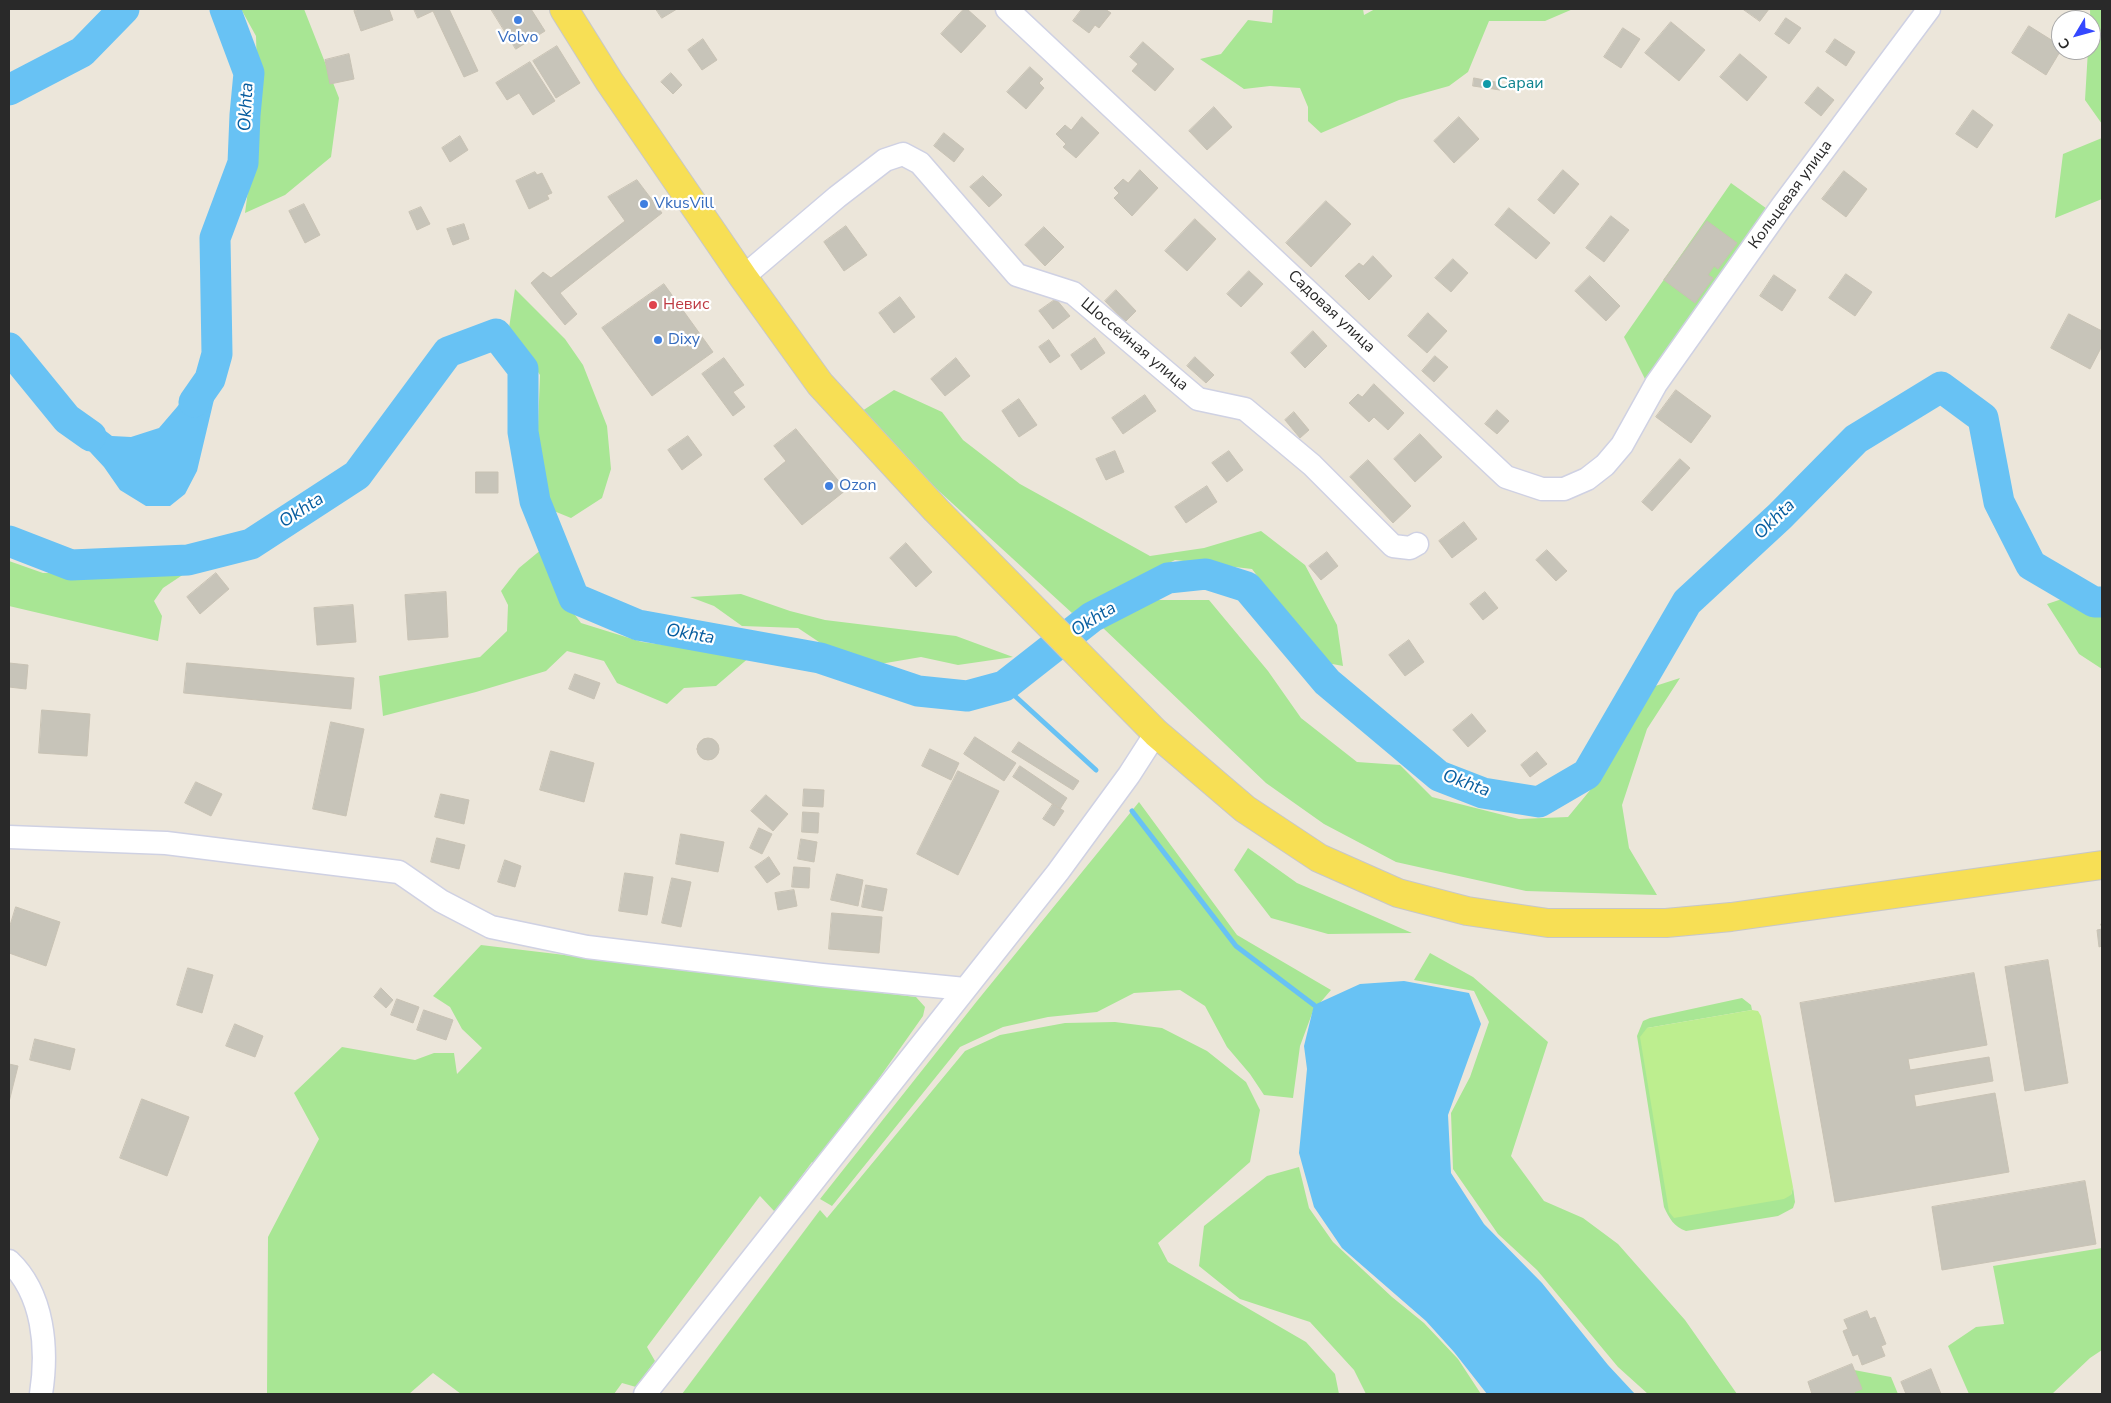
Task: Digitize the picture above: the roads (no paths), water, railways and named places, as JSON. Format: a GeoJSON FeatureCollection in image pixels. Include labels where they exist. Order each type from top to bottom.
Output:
{"type":"FeatureCollection","features":[{"type":"Feature","properties":{"kind":"main road"},"geometry":{"type":"LineString","coordinates":[[564,9],[609,81],[820,384],[936,510],[1156,733],[1245,809],[1320,858],[1398,892],[1467,911],[1538,922],[1666,923],[1731,918],[2102,865]]}},
{"type":"Feature","properties":{"kind":"street","name":"Садовая улица"},"geometry":{"type":"LineString","coordinates":[[1006,9],[1506,477],[1542,489],[1564,489],[1587,479],[1605,465],[1622,445],[1656,384]]}},
{"type":"Feature","properties":{"kind":"street","name":"Кольцевая улица"},"geometry":{"type":"LineString","coordinates":[[1656,384],[1789,197],[1929,9]]}},
{"type":"Feature","properties":{"kind":"street","name":"Шоссейная улица"},"geometry":{"type":"LineString","coordinates":[[743,276],[844,191],[885,160],[903,154],[920,163],[1017,275],[1074,293],[1198,399],[1245,408],[1312,465],[1393,546],[1410,548],[1417,544]]}},
{"type":"Feature","properties":{"kind":"street"},"geometry":{"type":"LineString","coordinates":[[645,1394],[1058,872],[1129,775],[1156,733]]}},
{"type":"Feature","properties":{"kind":"street"},"geometry":{"type":"LineString","coordinates":[[9,837],[166,844],[399,872],[441,901],[490,927],[587,947],[822,975],[965,989]]}},
{"type":"Feature","properties":{"kind":"street"},"geometry":{"type":"LineString","coordinates":[[9,1261],[18,1269],[35,1300],[44,1345],[44,1376],[41,1394]]}},
{"type":"Feature","properties":{"kind":"water"},"geometry":{"type":"Polygon","coordinates":[[[210,362],[221,370],[197,471],[185,494],[170,506],[146,506],[120,490],[104,467],[54,413],[65,400],[112,436],[131,437],[159,428],[210,362]]]}},
{"type":"Feature","properties":{"kind":"water"},"geometry":{"type":"Polygon","coordinates":[[[1404,981],[1469,993],[1481,1024],[1448,1115],[1451,1173],[1484,1224],[1542,1283],[1608,1365],[1635,1394],[1487,1394],[1454,1352],[1426,1321],[1342,1248],[1314,1207],[1299,1153],[1307,1069],[1304,1046],[1314,1005],[1360,984],[1404,981]]]}},
{"type":"Feature","properties":{"kind":"waterway","name":"Okhta"},"geometry":{"type":"LineString","coordinates":[[9,90],[82,52],[124,9]]}},
{"type":"Feature","properties":{"kind":"waterway","name":"Okhta"},"geometry":{"type":"LineString","coordinates":[[194,402],[210,379],[217,354],[215,238],[243,163],[249,73],[225,9]]}},
{"type":"Feature","properties":{"kind":"waterway","name":"Okhta"},"geometry":{"type":"LineString","coordinates":[[9,541],[71,565],[188,560],[251,544],[357,475],[448,352],[496,334],[523,369],[523,432],[535,501],[574,598],[638,625],[820,658],[918,691],[967,696],[1004,686],[1092,617],[1168,578],[1206,574],[1247,587],[1327,682],[1439,776],[1483,793],[1539,802],[1587,774],[1687,602],[1780,516],[1856,439],[1941,387],[1983,418],[1999,502],[2031,565],[2094,602],[2102,602]]}},
{"type":"Feature","properties":{"kind":"waterway","name":"Okhta"},"geometry":{"type":"LineString","coordinates":[[9,348],[67,419],[91,436]]}},
{"type":"Feature","properties":{"kind":"waterway"},"geometry":{"type":"LineString","coordinates":[[1004,686],[1096,770]]}},
{"type":"Feature","properties":{"kind":"waterway"},"geometry":{"type":"LineString","coordinates":[[1132,811],[1236,946],[1314,1005]]}},
{"type":"Feature","properties":{"kind":"place","name":"Volvo"},"geometry":{"type":"Point","coordinates":[518,20]}},
{"type":"Feature","properties":{"kind":"place","name":"Сараи"},"geometry":{"type":"Point","coordinates":[1487,84]}},
{"type":"Feature","properties":{"kind":"place","name":"VkusVill"},"geometry":{"type":"Point","coordinates":[644,204]}},
{"type":"Feature","properties":{"kind":"place","name":"Невис"},"geometry":{"type":"Point","coordinates":[653,305]}},
{"type":"Feature","properties":{"kind":"place","name":"Dixy"},"geometry":{"type":"Point","coordinates":[658,340]}},
{"type":"Feature","properties":{"kind":"place","name":"Ozon"},"geometry":{"type":"Point","coordinates":[829,486]}}]}
